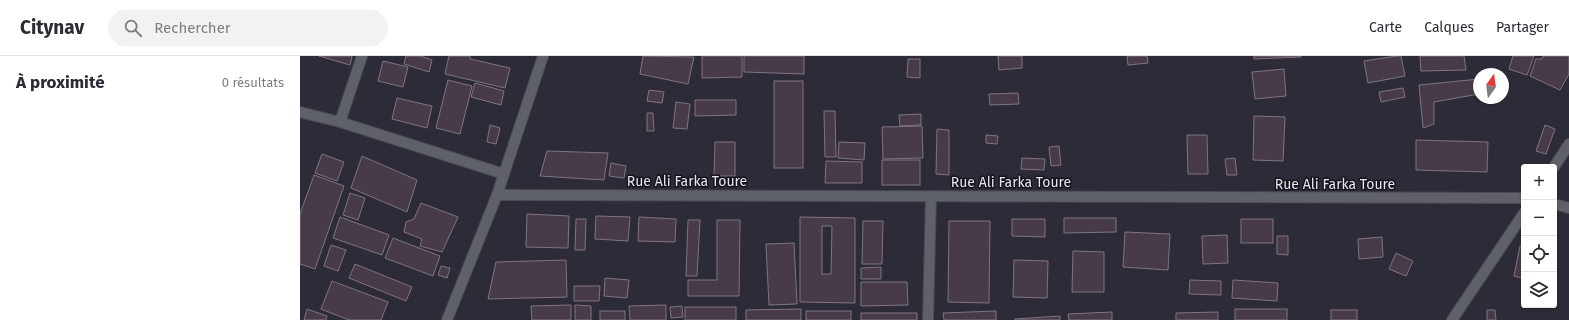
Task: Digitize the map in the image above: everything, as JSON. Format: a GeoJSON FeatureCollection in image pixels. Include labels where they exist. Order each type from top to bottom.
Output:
{"type":"FeatureCollection","features":[{"type":"Feature","properties":{"kind":"street"},"geometry":{"type":"LineString","coordinates":[[340,122],[362,56]]}},
{"type":"Feature","properties":{"kind":"street"},"geometry":{"type":"LineString","coordinates":[[447,320],[497,195],[542,56]]}},
{"type":"Feature","properties":{"kind":"street"},"geometry":{"type":"LineString","coordinates":[[300,112],[340,122],[504,174]]}},
{"type":"Feature","properties":{"kind":"street"},"geometry":{"type":"LineString","coordinates":[[1556,164],[1569,144]]}},
{"type":"Feature","properties":{"kind":"street","name":"Rue Ali Farka Toure"},"geometry":{"type":"LineString","coordinates":[[497,195],[1521,198]]}},
{"type":"Feature","properties":{"kind":"street"},"geometry":{"type":"LineString","coordinates":[[928,320],[931,196]]}},
{"type":"Feature","properties":{"kind":"street"},"geometry":{"type":"LineString","coordinates":[[1557,205],[1569,208]]}},
{"type":"Feature","properties":{"kind":"street"},"geometry":{"type":"LineString","coordinates":[[1452,320],[1521,217]]}},
{"type":"Feature","properties":{"kind":"building"},"geometry":{"type":"Polygon","coordinates":[[[319,56],[352,56],[350,65],[319,56]]]}},
{"type":"Feature","properties":{"kind":"building"},"geometry":{"type":"Polygon","coordinates":[[[406,56],[420,56],[432,60],[429,72],[404,64],[406,56]]]}},
{"type":"Feature","properties":{"kind":"building"},"geometry":{"type":"Polygon","coordinates":[[[449,56],[470,56],[470,59],[510,68],[505,88],[445,74],[449,56]]]}},
{"type":"Feature","properties":{"kind":"building"},"geometry":{"type":"Polygon","coordinates":[[[643,56],[694,57],[688,84],[640,74],[643,56]]]}},
{"type":"Feature","properties":{"kind":"building"},"geometry":{"type":"Polygon","coordinates":[[[702,56],[742,56],[742,77],[702,78],[702,56]]]}},
{"type":"Feature","properties":{"kind":"building"},"geometry":{"type":"Polygon","coordinates":[[[744,56],[804,56],[804,74],[744,72],[744,56]]]}},
{"type":"Feature","properties":{"kind":"building"},"geometry":{"type":"Polygon","coordinates":[[[998,56],[1022,56],[1022,68],[999,70],[998,56]]]}},
{"type":"Feature","properties":{"kind":"building"},"geometry":{"type":"Polygon","coordinates":[[[1127,56],[1147,56],[1148,63],[1128,65],[1127,56]]]}},
{"type":"Feature","properties":{"kind":"building"},"geometry":{"type":"Polygon","coordinates":[[[1254,56],[1301,56],[1301,57],[1254,59],[1254,56]]]}},
{"type":"Feature","properties":{"kind":"building"},"geometry":{"type":"Polygon","coordinates":[[[1401,56],[1405,76],[1368,83],[1364,61],[1401,56]]]}},
{"type":"Feature","properties":{"kind":"building"},"geometry":{"type":"Polygon","coordinates":[[[1420,56],[1464,56],[1466,70],[1421,71],[1420,56]]]}},
{"type":"Feature","properties":{"kind":"building"},"geometry":{"type":"Polygon","coordinates":[[[1513,56],[1534,56],[1527,75],[1509,69],[1513,56]]]}},
{"type":"Feature","properties":{"kind":"building"},"geometry":{"type":"Polygon","coordinates":[[[1543,56],[1569,56],[1569,74],[1560,90],[1530,76],[1536,59],[1542,59],[1543,56]]]}},
{"type":"Feature","properties":{"kind":"building"},"geometry":{"type":"Polygon","coordinates":[[[908,59],[920,59],[920,78],[907,77],[908,59]]]}},
{"type":"Feature","properties":{"kind":"building"},"geometry":{"type":"Polygon","coordinates":[[[383,61],[408,67],[403,87],[378,81],[383,61]]]}},
{"type":"Feature","properties":{"kind":"building"},"geometry":{"type":"Polygon","coordinates":[[[1284,69],[1286,96],[1255,99],[1252,72],[1284,69]]]}},
{"type":"Feature","properties":{"kind":"building"},"geometry":{"type":"Polygon","coordinates":[[[448,80],[472,86],[460,134],[436,128],[448,80]]]}},
{"type":"Feature","properties":{"kind":"building"},"geometry":{"type":"Polygon","coordinates":[[[1473,80],[1473,95],[1434,102],[1434,124],[1423,128],[1419,85],[1473,80]]]}},
{"type":"Feature","properties":{"kind":"building"},"geometry":{"type":"Polygon","coordinates":[[[774,81],[803,81],[803,168],[774,168],[774,81]]]}},
{"type":"Feature","properties":{"kind":"building"},"geometry":{"type":"Polygon","coordinates":[[[475,83],[504,91],[501,105],[471,97],[475,83]]]}},
{"type":"Feature","properties":{"kind":"building"},"geometry":{"type":"Polygon","coordinates":[[[1403,88],[1405,97],[1381,102],[1379,92],[1403,88]]]}},
{"type":"Feature","properties":{"kind":"building"},"geometry":{"type":"Polygon","coordinates":[[[649,90],[664,92],[662,103],[647,101],[649,90]]]}},
{"type":"Feature","properties":{"kind":"building"},"geometry":{"type":"Polygon","coordinates":[[[1018,93],[1019,104],[990,105],[989,94],[1018,93]]]}},
{"type":"Feature","properties":{"kind":"building"},"geometry":{"type":"Polygon","coordinates":[[[397,98],[432,106],[427,128],[392,119],[397,98]]]}},
{"type":"Feature","properties":{"kind":"building"},"geometry":{"type":"Polygon","coordinates":[[[695,100],[736,100],[736,115],[695,116],[695,100]]]}},
{"type":"Feature","properties":{"kind":"building"},"geometry":{"type":"Polygon","coordinates":[[[676,102],[690,104],[687,129],[673,128],[676,102]]]}},
{"type":"Feature","properties":{"kind":"building"},"geometry":{"type":"Polygon","coordinates":[[[824,111],[835,111],[836,157],[825,157],[824,111]]]}},
{"type":"Feature","properties":{"kind":"building"},"geometry":{"type":"Polygon","coordinates":[[[647,113],[653,113],[654,131],[647,131],[647,113]]]}},
{"type":"Feature","properties":{"kind":"building"},"geometry":{"type":"Polygon","coordinates":[[[921,114],[921,125],[900,126],[899,115],[921,114]]]}},
{"type":"Feature","properties":{"kind":"building"},"geometry":{"type":"Polygon","coordinates":[[[1254,116],[1285,117],[1283,161],[1253,160],[1254,116]]]}},
{"type":"Feature","properties":{"kind":"building"},"geometry":{"type":"Polygon","coordinates":[[[490,125],[500,128],[496,144],[487,142],[490,125]]]}},
{"type":"Feature","properties":{"kind":"building"},"geometry":{"type":"Polygon","coordinates":[[[1545,125],[1555,129],[1546,154],[1536,151],[1545,125]]]}},
{"type":"Feature","properties":{"kind":"building"},"geometry":{"type":"Polygon","coordinates":[[[922,126],[923,158],[883,159],[882,127],[922,126]]]}},
{"type":"Feature","properties":{"kind":"building"},"geometry":{"type":"Polygon","coordinates":[[[937,129],[949,130],[949,175],[936,174],[937,129]]]}},
{"type":"Feature","properties":{"kind":"building"},"geometry":{"type":"Polygon","coordinates":[[[986,135],[998,136],[997,144],[986,143],[986,135]]]}},
{"type":"Feature","properties":{"kind":"building"},"geometry":{"type":"Polygon","coordinates":[[[1187,135],[1207,135],[1208,174],[1188,174],[1187,135]]]}},
{"type":"Feature","properties":{"kind":"building"},"geometry":{"type":"Polygon","coordinates":[[[1416,140],[1488,142],[1487,172],[1416,170],[1416,140]]]}},
{"type":"Feature","properties":{"kind":"building"},"geometry":{"type":"Polygon","coordinates":[[[715,142],[735,142],[735,176],[714,176],[715,142]]]}},
{"type":"Feature","properties":{"kind":"building"},"geometry":{"type":"Polygon","coordinates":[[[839,142],[865,143],[864,160],[838,158],[839,142]]]}},
{"type":"Feature","properties":{"kind":"building"},"geometry":{"type":"Polygon","coordinates":[[[1059,146],[1061,165],[1051,166],[1049,147],[1059,146]]]}},
{"type":"Feature","properties":{"kind":"building"},"geometry":{"type":"Polygon","coordinates":[[[547,151],[608,153],[604,180],[540,176],[547,151]]]}},
{"type":"Feature","properties":{"kind":"building"},"geometry":{"type":"Polygon","coordinates":[[[322,154],[344,162],[337,181],[315,173],[322,154]]]}},
{"type":"Feature","properties":{"kind":"building"},"geometry":{"type":"Polygon","coordinates":[[[362,156],[417,180],[407,212],[351,188],[362,156]]]}},
{"type":"Feature","properties":{"kind":"building"},"geometry":{"type":"Polygon","coordinates":[[[1022,158],[1045,159],[1044,170],[1021,169],[1022,158]]]}},
{"type":"Feature","properties":{"kind":"building"},"geometry":{"type":"Polygon","coordinates":[[[1235,158],[1237,175],[1227,175],[1225,159],[1235,158]]]}},
{"type":"Feature","properties":{"kind":"building"},"geometry":{"type":"Polygon","coordinates":[[[882,160],[920,160],[920,185],[882,185],[882,160]]]}},
{"type":"Feature","properties":{"kind":"building"},"geometry":{"type":"Polygon","coordinates":[[[826,161],[862,162],[862,183],[825,183],[826,161]]]}},
{"type":"Feature","properties":{"kind":"building"},"geometry":{"type":"Polygon","coordinates":[[[611,163],[626,166],[624,178],[609,176],[611,163]]]}},
{"type":"Feature","properties":{"kind":"building"},"geometry":{"type":"Polygon","coordinates":[[[314,175],[344,186],[315,269],[300,264],[300,214],[314,175]]]}},
{"type":"Feature","properties":{"kind":"building"},"geometry":{"type":"Polygon","coordinates":[[[350,193],[365,198],[358,220],[343,215],[350,193]]]}},
{"type":"Feature","properties":{"kind":"building"},"geometry":{"type":"Polygon","coordinates":[[[421,203],[458,217],[442,252],[420,246],[422,239],[404,232],[406,222],[414,219],[421,203]]]}},
{"type":"Feature","properties":{"kind":"building"},"geometry":{"type":"Polygon","coordinates":[[[527,214],[569,216],[568,248],[526,247],[527,214]]]}},
{"type":"Feature","properties":{"kind":"building"},"geometry":{"type":"Polygon","coordinates":[[[596,216],[630,217],[628,241],[595,239],[596,216]]]}},
{"type":"Feature","properties":{"kind":"building"},"geometry":{"type":"Polygon","coordinates":[[[340,217],[389,235],[382,255],[333,238],[340,217]]]}},
{"type":"Feature","properties":{"kind":"building"},"geometry":{"type":"Polygon","coordinates":[[[639,217],[676,219],[675,242],[638,241],[639,217]]]}},
{"type":"Feature","properties":{"kind":"building"},"geometry":{"type":"Polygon","coordinates":[[[800,217],[855,218],[855,303],[800,302],[800,217]],[[822,226],[822,274],[831,274],[832,226],[822,226]]]}},
{"type":"Feature","properties":{"kind":"building"},"geometry":{"type":"Polygon","coordinates":[[[1064,218],[1116,218],[1116,232],[1064,233],[1064,218]]]}},
{"type":"Feature","properties":{"kind":"building"},"geometry":{"type":"Polygon","coordinates":[[[576,219],[586,219],[585,250],[575,250],[576,219]]]}},
{"type":"Feature","properties":{"kind":"building"},"geometry":{"type":"Polygon","coordinates":[[[1012,219],[1045,219],[1045,237],[1012,236],[1012,219]]]}},
{"type":"Feature","properties":{"kind":"building"},"geometry":{"type":"Polygon","coordinates":[[[1241,219],[1273,219],[1273,243],[1241,243],[1241,219]]]}},
{"type":"Feature","properties":{"kind":"building"},"geometry":{"type":"Polygon","coordinates":[[[688,220],[700,220],[697,276],[686,276],[688,220]]]}},
{"type":"Feature","properties":{"kind":"building"},"geometry":{"type":"Polygon","coordinates":[[[717,220],[740,220],[739,296],[688,296],[688,280],[717,280],[717,220]]]}},
{"type":"Feature","properties":{"kind":"building"},"geometry":{"type":"Polygon","coordinates":[[[863,221],[883,221],[882,264],[862,264],[863,221]]]}},
{"type":"Feature","properties":{"kind":"building"},"geometry":{"type":"Polygon","coordinates":[[[949,221],[990,221],[989,303],[948,302],[949,221]]]}},
{"type":"Feature","properties":{"kind":"building"},"geometry":{"type":"Polygon","coordinates":[[[1125,232],[1170,234],[1168,270],[1123,267],[1125,232]]]}},
{"type":"Feature","properties":{"kind":"building"},"geometry":{"type":"Polygon","coordinates":[[[1227,235],[1228,263],[1203,264],[1202,236],[1227,235]]]}},
{"type":"Feature","properties":{"kind":"building"},"geometry":{"type":"Polygon","coordinates":[[[1277,236],[1288,236],[1288,255],[1277,254],[1277,236]]]}},
{"type":"Feature","properties":{"kind":"building"},"geometry":{"type":"Polygon","coordinates":[[[1382,237],[1383,257],[1359,259],[1358,239],[1382,237]]]}},
{"type":"Feature","properties":{"kind":"building"},"geometry":{"type":"Polygon","coordinates":[[[393,238],[440,256],[433,276],[385,258],[393,238]]]}},
{"type":"Feature","properties":{"kind":"building"},"geometry":{"type":"Polygon","coordinates":[[[794,243],[797,304],[769,305],[766,244],[794,243]]]}},
{"type":"Feature","properties":{"kind":"building"},"geometry":{"type":"Polygon","coordinates":[[[331,245],[346,250],[338,271],[324,266],[331,245]]]}},
{"type":"Feature","properties":{"kind":"building"},"geometry":{"type":"Polygon","coordinates":[[[1520,246],[1521,278],[1514,276],[1520,246]]]}},
{"type":"Feature","properties":{"kind":"building"},"geometry":{"type":"Polygon","coordinates":[[[1073,251],[1104,252],[1104,292],[1072,292],[1073,251]]]}},
{"type":"Feature","properties":{"kind":"building"},"geometry":{"type":"Polygon","coordinates":[[[1396,253],[1413,261],[1406,276],[1389,269],[1396,253]]]}},
{"type":"Feature","properties":{"kind":"building"},"geometry":{"type":"Polygon","coordinates":[[[566,260],[567,297],[488,299],[496,262],[566,260]]]}},
{"type":"Feature","properties":{"kind":"building"},"geometry":{"type":"Polygon","coordinates":[[[1014,260],[1048,261],[1047,298],[1013,297],[1014,260]]]}},
{"type":"Feature","properties":{"kind":"building"},"geometry":{"type":"Polygon","coordinates":[[[355,264],[412,287],[406,301],[349,278],[355,264]]]}},
{"type":"Feature","properties":{"kind":"building"},"geometry":{"type":"Polygon","coordinates":[[[441,266],[450,268],[447,278],[438,275],[441,266]]]}},
{"type":"Feature","properties":{"kind":"building"},"geometry":{"type":"Polygon","coordinates":[[[881,267],[881,279],[861,279],[861,268],[881,267]]]}},
{"type":"Feature","properties":{"kind":"building"},"geometry":{"type":"Polygon","coordinates":[[[605,278],[629,280],[627,298],[604,296],[605,278]]]}},
{"type":"Feature","properties":{"kind":"building"},"geometry":{"type":"Polygon","coordinates":[[[1190,280],[1221,281],[1221,295],[1189,294],[1190,280]]]}},
{"type":"Feature","properties":{"kind":"building"},"geometry":{"type":"Polygon","coordinates":[[[1233,280],[1278,283],[1277,301],[1232,298],[1233,280]]]}},
{"type":"Feature","properties":{"kind":"building"},"geometry":{"type":"Polygon","coordinates":[[[332,281],[388,302],[381,320],[349,320],[321,309],[332,281]]]}},
{"type":"Feature","properties":{"kind":"building"},"geometry":{"type":"Polygon","coordinates":[[[861,282],[907,282],[908,305],[861,306],[861,282]]]}},
{"type":"Feature","properties":{"kind":"building"},"geometry":{"type":"Polygon","coordinates":[[[574,286],[600,286],[599,301],[574,301],[574,286]]]}},
{"type":"Feature","properties":{"kind":"building"},"geometry":{"type":"Polygon","coordinates":[[[571,305],[571,320],[532,320],[531,306],[571,305]]]}},
{"type":"Feature","properties":{"kind":"building"},"geometry":{"type":"Polygon","coordinates":[[[575,305],[591,306],[591,320],[575,320],[575,305]]]}},
{"type":"Feature","properties":{"kind":"building"},"geometry":{"type":"Polygon","coordinates":[[[666,305],[666,320],[630,320],[629,306],[666,305]]]}},
{"type":"Feature","properties":{"kind":"building"},"geometry":{"type":"Polygon","coordinates":[[[682,306],[683,317],[671,318],[670,307],[682,306]]]}},
{"type":"Feature","properties":{"kind":"building"},"geometry":{"type":"Polygon","coordinates":[[[685,307],[736,307],[736,320],[685,320],[685,307]]]}},
{"type":"Feature","properties":{"kind":"building"},"geometry":{"type":"Polygon","coordinates":[[[307,309],[327,316],[326,320],[304,320],[307,309]]]}},
{"type":"Feature","properties":{"kind":"building"},"geometry":{"type":"Polygon","coordinates":[[[801,309],[801,320],[746,320],[746,310],[801,309]]]}},
{"type":"Feature","properties":{"kind":"building"},"geometry":{"type":"Polygon","coordinates":[[[1235,309],[1287,309],[1287,320],[1235,320],[1235,309]]]}},
{"type":"Feature","properties":{"kind":"building"},"geometry":{"type":"Polygon","coordinates":[[[1331,310],[1357,310],[1357,320],[1331,320],[1331,310]]]}},
{"type":"Feature","properties":{"kind":"building"},"geometry":{"type":"Polygon","coordinates":[[[1487,310],[1495,310],[1496,320],[1487,320],[1487,310]]]}},
{"type":"Feature","properties":{"kind":"building"},"geometry":{"type":"Polygon","coordinates":[[[600,311],[625,311],[625,320],[600,320],[600,311]]]}},
{"type":"Feature","properties":{"kind":"building"},"geometry":{"type":"Polygon","coordinates":[[[806,311],[851,311],[851,320],[806,320],[806,311]]]}},
{"type":"Feature","properties":{"kind":"building"},"geometry":{"type":"Polygon","coordinates":[[[996,311],[996,320],[944,320],[943,313],[996,311]]]}},
{"type":"Feature","properties":{"kind":"building"},"geometry":{"type":"Polygon","coordinates":[[[1112,312],[1112,320],[1069,320],[1068,314],[1112,312]]]}},
{"type":"Feature","properties":{"kind":"building"},"geometry":{"type":"Polygon","coordinates":[[[1218,312],[1218,320],[1176,320],[1176,313],[1218,312]]]}},
{"type":"Feature","properties":{"kind":"building"},"geometry":{"type":"Polygon","coordinates":[[[861,313],[917,313],[917,320],[861,320],[861,313]]]}},
{"type":"Feature","properties":{"kind":"building"},"geometry":{"type":"Polygon","coordinates":[[[1060,316],[1060,320],[1015,320],[1015,319],[1060,316]]]}}]}
